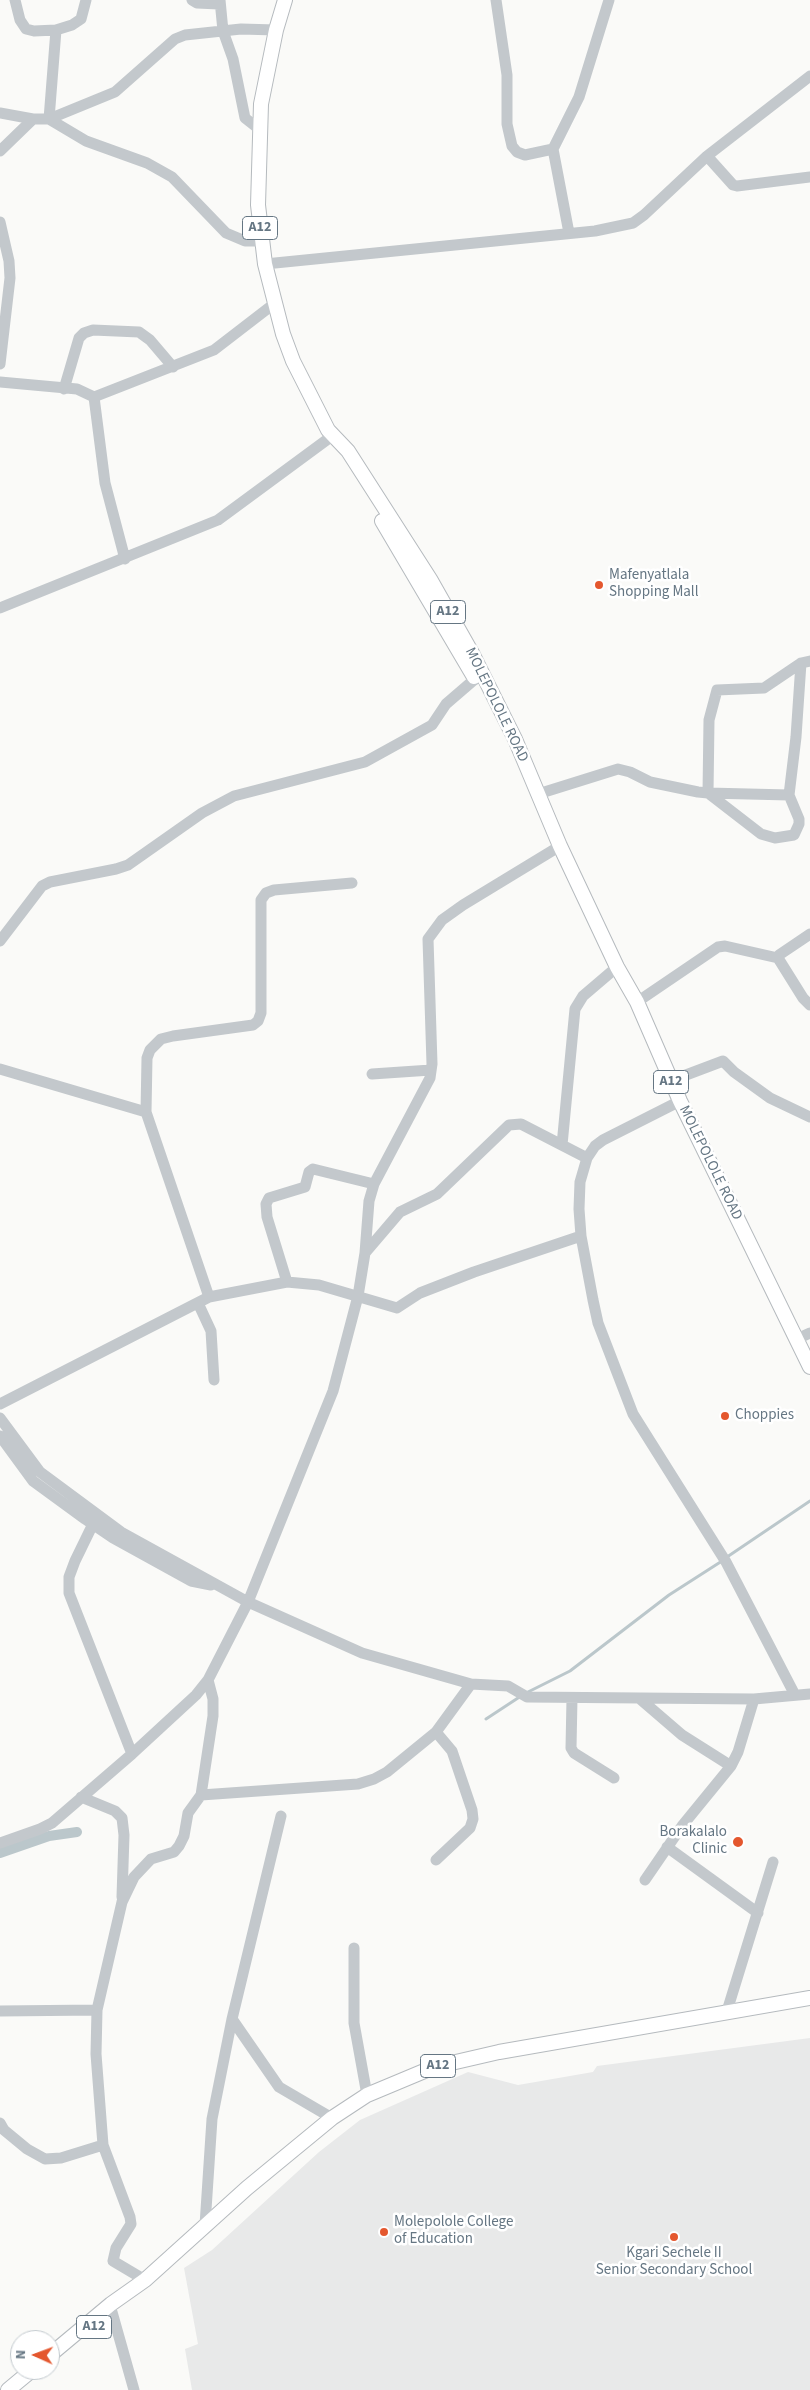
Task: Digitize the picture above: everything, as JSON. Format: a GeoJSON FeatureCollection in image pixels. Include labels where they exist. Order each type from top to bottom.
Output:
{"type":"FeatureCollection","features":[{"type":"Feature","properties":{"kind":"main road","name":"MOLEPOLOLE ROAD"},"geometry":{"type":"LineString","coordinates":[[285,0],[276,30],[261,104],[259,129],[258,205],[261,240],[274,303],[293,361],[335,439],[341,455],[475,679],[527,778],[538,794]]}},
{"type":"Feature","properties":{"kind":"main road","name":"MOLEPOLOLE ROAD"},"geometry":{"type":"LineString","coordinates":[[335,439],[348,451],[430,579],[515,739],[560,846],[617,967],[637,1002],[670,1081],[810,1367]]}},
{"type":"Feature","properties":{"kind":"main road","name":"A12"},"geometry":{"type":"LineString","coordinates":[[60,2356],[112,2312],[205,2225],[332,2118],[367,2095],[434,2068],[463,2060],[539,2044],[810,1998]]}},
{"type":"Feature","properties":{"kind":"main road","name":"A12"},"geometry":{"type":"LineString","coordinates":[[60,2346],[105,2308],[140,2284]]}},
{"type":"Feature","properties":{"kind":"main road"},"geometry":{"type":"LineString","coordinates":[[0,2387],[8,2390],[20,2380]]}},
{"type":"Feature","properties":{"kind":"main road"},"geometry":{"type":"LineString","coordinates":[[20,2390],[32,2380]]}},
{"type":"Feature","properties":{"kind":"street"},"geometry":{"type":"LineString","coordinates":[[15,0],[20,20],[26,29],[34,31],[56,30],[72,25],[81,19],[86,0]]}},
{"type":"Feature","properties":{"kind":"street"},"geometry":{"type":"LineString","coordinates":[[192,0],[197,4],[220,2],[223,31],[240,85],[245,118],[259,129]]}},
{"type":"Feature","properties":{"kind":"street"},"geometry":{"type":"LineString","coordinates":[[496,0],[507,75],[507,124],[512,146],[517,152],[525,155],[553,150]]}},
{"type":"Feature","properties":{"kind":"street"},"geometry":{"type":"LineString","coordinates":[[569,233],[553,150],[579,97],[609,0]]}},
{"type":"Feature","properties":{"kind":"street"},"geometry":{"type":"LineString","coordinates":[[0,113],[32,119],[49,119],[115,92],[175,39],[185,34],[241,29],[276,30]]}},
{"type":"Feature","properties":{"kind":"street"},"geometry":{"type":"LineString","coordinates":[[49,119],[56,30]]}},
{"type":"Feature","properties":{"kind":"street"},"geometry":{"type":"LineString","coordinates":[[265,264],[610,229],[633,222],[644,215],[707,156],[810,76]]}},
{"type":"Feature","properties":{"kind":"street"},"geometry":{"type":"LineString","coordinates":[[0,152],[32,119]]}},
{"type":"Feature","properties":{"kind":"street"},"geometry":{"type":"LineString","coordinates":[[49,119],[86,142],[148,163],[162,171],[180,184],[226,233],[245,241],[261,240]]}},
{"type":"Feature","properties":{"kind":"street"},"geometry":{"type":"LineString","coordinates":[[707,156],[732,184],[737,186],[810,177]]}},
{"type":"Feature","properties":{"kind":"street"},"geometry":{"type":"LineString","coordinates":[[0,222],[10,261],[10,278],[0,364]]}},
{"type":"Feature","properties":{"kind":"street"},"geometry":{"type":"LineString","coordinates":[[0,382],[77,389],[94,397],[214,350],[228,341],[274,303]]}},
{"type":"Feature","properties":{"kind":"street"},"geometry":{"type":"LineString","coordinates":[[64,389],[79,338],[84,333],[93,330],[139,332],[150,340],[173,367]]}},
{"type":"Feature","properties":{"kind":"street"},"geometry":{"type":"LineString","coordinates":[[94,397],[106,483],[125,559]]}},
{"type":"Feature","properties":{"kind":"street"},"geometry":{"type":"LineString","coordinates":[[0,608],[218,520],[335,439]]}},
{"type":"Feature","properties":{"kind":"street"},"geometry":{"type":"LineString","coordinates":[[708,792],[709,720],[717,690],[764,688],[805,662]]}},
{"type":"Feature","properties":{"kind":"street"},"geometry":{"type":"LineString","coordinates":[[708,792],[761,834],[775,838],[794,835],[799,824],[798,814],[789,795],[805,662]]}},
{"type":"Feature","properties":{"kind":"street"},"geometry":{"type":"LineString","coordinates":[[0,941],[42,886],[50,882],[128,865],[202,813],[234,796],[364,762],[432,725],[446,704],[475,679]]}},
{"type":"Feature","properties":{"kind":"street"},"geometry":{"type":"LineString","coordinates":[[538,794],[618,769],[630,772],[650,782],[708,792],[789,795]]}},
{"type":"Feature","properties":{"kind":"street"},"geometry":{"type":"LineString","coordinates":[[0,1843],[40,1830],[52,1823],[132,1754],[196,1695],[208,1680],[248,1602],[334,1391],[358,1296],[365,1253],[368,1208],[374,1184],[428,1084],[431,1070],[428,939],[433,930],[462,905],[560,846]]}},
{"type":"Feature","properties":{"kind":"street"},"geometry":{"type":"LineString","coordinates":[[209,1297],[146,1112],[148,1058],[154,1045],[160,1039],[249,1027],[258,1021],[261,1013],[259,909],[261,900],[266,893],[274,890],[352,883]]}},
{"type":"Feature","properties":{"kind":"street"},"geometry":{"type":"LineString","coordinates":[[778,958],[810,934]]}},
{"type":"Feature","properties":{"kind":"street"},"geometry":{"type":"LineString","coordinates":[[637,1002],[718,947],[725,946],[778,958],[803,998],[810,1005]]}},
{"type":"Feature","properties":{"kind":"street"},"geometry":{"type":"LineString","coordinates":[[562,1145],[575,1009],[583,996],[617,967]]}},
{"type":"Feature","properties":{"kind":"street"},"geometry":{"type":"LineString","coordinates":[[670,1081],[723,1060],[734,1072],[770,1098],[810,1116]]}},
{"type":"Feature","properties":{"kind":"street"},"geometry":{"type":"LineString","coordinates":[[0,1069],[146,1112]]}},
{"type":"Feature","properties":{"kind":"street"},"geometry":{"type":"LineString","coordinates":[[372,1074],[431,1070]]}},
{"type":"Feature","properties":{"kind":"street"},"geometry":{"type":"LineString","coordinates":[[680,1101],[603,1140],[595,1146],[587,1158],[580,1182],[581,1236],[598,1323],[633,1414],[726,1562],[795,1696]]}},
{"type":"Feature","properties":{"kind":"street"},"geometry":{"type":"LineString","coordinates":[[365,1253],[400,1212],[437,1194],[509,1125],[521,1124],[587,1158]]}},
{"type":"Feature","properties":{"kind":"street"},"geometry":{"type":"LineString","coordinates":[[287,1282],[267,1217],[266,1204],[268,1198],[305,1187],[309,1172],[313,1169],[374,1184]]}},
{"type":"Feature","properties":{"kind":"street"},"geometry":{"type":"LineString","coordinates":[[0,1404],[209,1297],[287,1282],[319,1285],[398,1308],[420,1293],[474,1272],[581,1236]]}},
{"type":"Feature","properties":{"kind":"street"},"geometry":{"type":"LineString","coordinates":[[198,1303],[211,1331],[214,1380]]}},
{"type":"Feature","properties":{"kind":"street"},"geometry":{"type":"LineString","coordinates":[[797,1339],[810,1333]]}},
{"type":"Feature","properties":{"kind":"street"},"geometry":{"type":"LineString","coordinates":[[0,1418],[40,1472],[113,1538],[191,1581],[221,1586],[248,1602],[362,1653],[471,1684],[508,1686],[527,1697],[754,1699],[810,1694]]}},
{"type":"Feature","properties":{"kind":"street"},"geometry":{"type":"LineString","coordinates":[[0,1436],[33,1481],[96,1521]]}},
{"type":"Feature","properties":{"kind":"street"},"geometry":{"type":"LineString","coordinates":[[96,1521],[75,1560],[69,1577],[69,1593],[132,1754]]}},
{"type":"Feature","properties":{"kind":"street"},"geometry":{"type":"LineString","coordinates":[[122,1902],[134,1877],[151,1859],[174,1852],[179,1846],[184,1836],[188,1813],[201,1795],[213,1716],[213,1698],[208,1680]]}},
{"type":"Feature","properties":{"kind":"street"},"geometry":{"type":"LineString","coordinates":[[201,1795],[358,1784],[387,1772],[436,1732],[471,1684]]}},
{"type":"Feature","properties":{"kind":"street"},"geometry":{"type":"LineString","coordinates":[[572,1698],[571,1748],[574,1753],[614,1778]]}},
{"type":"Feature","properties":{"kind":"street"},"geometry":{"type":"LineString","coordinates":[[639,1698],[682,1735],[731,1766]]}},
{"type":"Feature","properties":{"kind":"street"},"geometry":{"type":"LineString","coordinates":[[645,1880],[667,1847],[731,1766],[738,1752],[754,1699]]}},
{"type":"Feature","properties":{"kind":"street"},"geometry":{"type":"LineString","coordinates":[[436,1732],[452,1751],[472,1810],[473,1819],[470,1828],[436,1860]]}},
{"type":"Feature","properties":{"kind":"street"},"geometry":{"type":"LineString","coordinates":[[81,1798],[115,1811],[122,1818],[124,1835],[122,1902],[97,2010],[96,2054],[103,2145],[131,2224],[116,2248],[113,2261],[140,2284]]}},
{"type":"Feature","properties":{"kind":"street"},"geometry":{"type":"LineString","coordinates":[[205,2225],[212,2119],[232,2019],[281,1816]]}},
{"type":"Feature","properties":{"kind":"street"},"geometry":{"type":"LineString","coordinates":[[667,1847],[758,1913]]}},
{"type":"Feature","properties":{"kind":"street"},"geometry":{"type":"LineString","coordinates":[[727,2011],[773,1862]]}},
{"type":"Feature","properties":{"kind":"street"},"geometry":{"type":"LineString","coordinates":[[354,1948],[354,2023],[367,2095]]}},
{"type":"Feature","properties":{"kind":"street"},"geometry":{"type":"LineString","coordinates":[[0,2011],[97,2010]]}},
{"type":"Feature","properties":{"kind":"street"},"geometry":{"type":"LineString","coordinates":[[232,2019],[279,2087],[332,2118]]}},
{"type":"Feature","properties":{"kind":"street"},"geometry":{"type":"LineString","coordinates":[[1,2127],[27,2148],[45,2159],[62,2158],[103,2145]]}},
{"type":"Feature","properties":{"kind":"street"},"geometry":{"type":"LineString","coordinates":[[112,2312],[134,2390]]}},
{"type":"Feature","properties":{"kind":"shaded area"},"geometry":{"type":"Polygon","coordinates":[[[810,2038],[810,2390],[192,2390],[185,2349],[198,2344],[184,2268],[212,2250],[319,2152],[360,2120],[468,2072],[518,2085],[593,2072],[597,2066],[810,2038]]]}},
{"type":"Feature","properties":{"kind":"waterway"},"geometry":{"type":"LineString","coordinates":[[727,1557],[810,1501]]}},
{"type":"Feature","properties":{"kind":"waterway"},"geometry":{"type":"LineString","coordinates":[[526,1693],[570,1671],[669,1595],[722,1561]]}},
{"type":"Feature","properties":{"kind":"waterway"},"geometry":{"type":"LineString","coordinates":[[486,1719],[521,1696]]}},
{"type":"Feature","properties":{"kind":"waterway"},"geometry":{"type":"LineString","coordinates":[[0,1853],[49,1836],[77,1832]]}},
{"type":"Feature","properties":{"kind":"place","name":"Mafenyatlala Shopping Mall"},"geometry":{"type":"Point","coordinates":[599,585]}},
{"type":"Feature","properties":{"kind":"place","name":"Choppies"},"geometry":{"type":"Point","coordinates":[725,1416]}},
{"type":"Feature","properties":{"kind":"place","name":"Borakalalo Clinic"},"geometry":{"type":"Point","coordinates":[738,1842]}},
{"type":"Feature","properties":{"kind":"place","name":"Molepolole College of Education"},"geometry":{"type":"Point","coordinates":[384,2232]}},
{"type":"Feature","properties":{"kind":"place","name":"Kgari Sechele II Senior Secondary School"},"geometry":{"type":"Point","coordinates":[674,2237]}}]}
